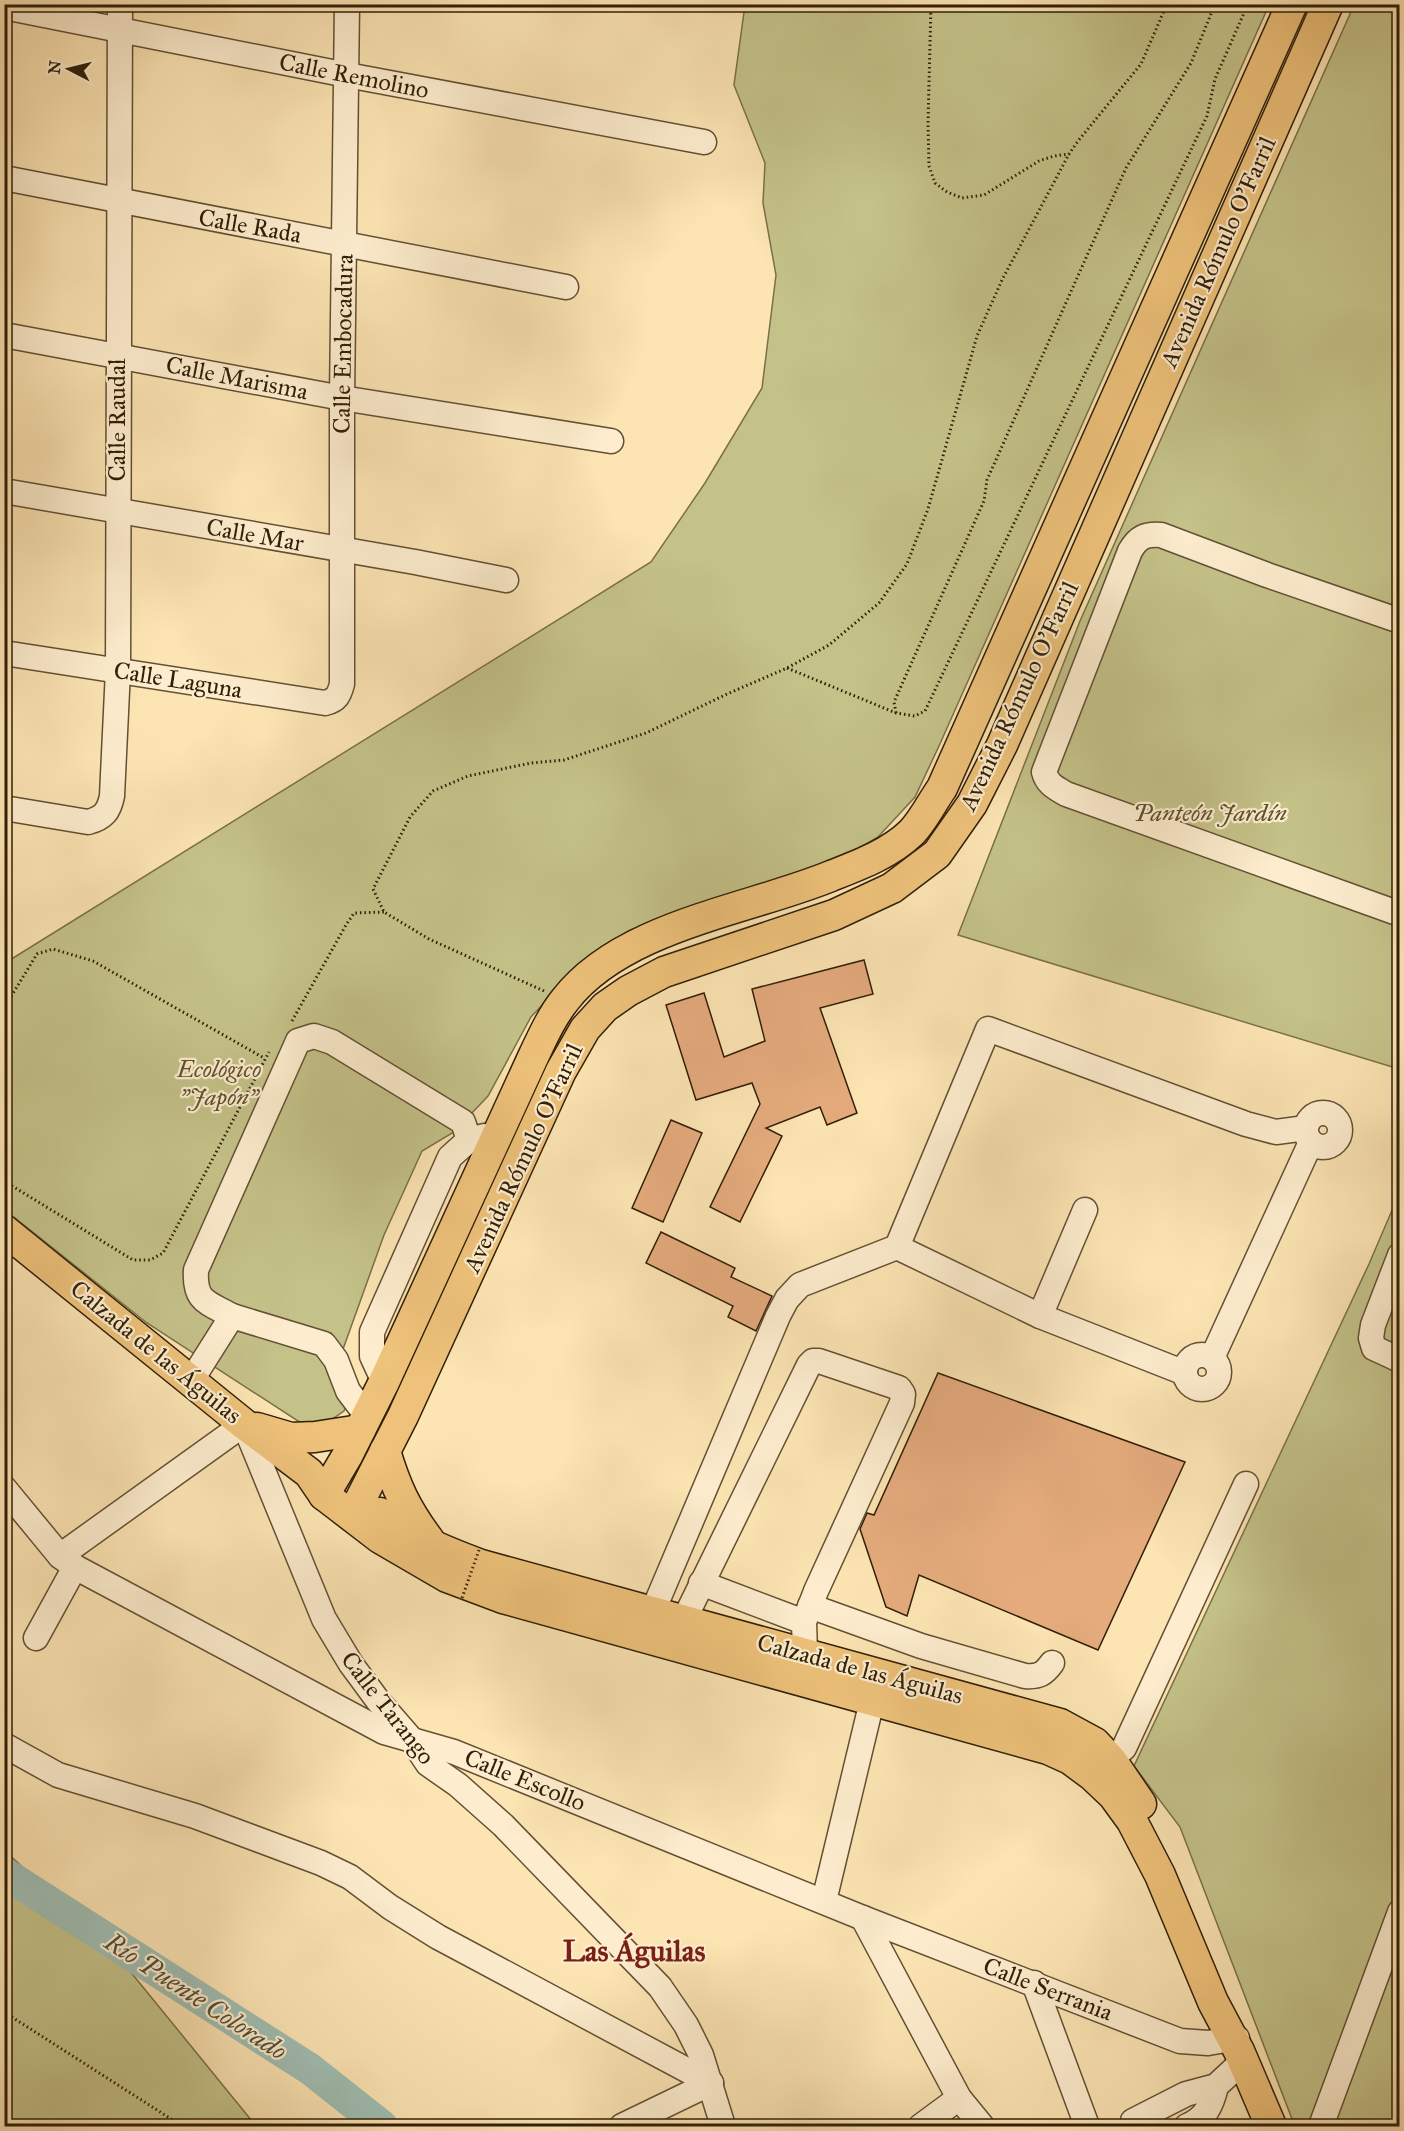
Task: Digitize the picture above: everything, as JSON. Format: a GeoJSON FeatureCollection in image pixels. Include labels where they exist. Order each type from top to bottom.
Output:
{"type":"FeatureCollection","features":[{"type":"Feature","properties":{"kind":"main road","name":"Avenida Rómulo O'Farril"},"geometry":{"type":"LineString","coordinates":[[322,1482],[371,1407],[548,1027],[565,1000],[580,984],[613,958],[654,936],[831,876],[878,857],[912,833],[942,788],[1293,4]]}},
{"type":"Feature","properties":{"kind":"main road","name":"Avenida Rómulo O'Farril"},"geometry":{"type":"LineString","coordinates":[[357,1507],[402,1416],[561,1071],[585,1029],[598,1015],[628,991],[664,972],[834,915],[892,888],[937,854],[972,804],[1002,745],[1328,4]]}},
{"type":"Feature","properties":{"kind":"main road","name":"Calzada de las Águilas"},"geometry":{"type":"LineString","coordinates":[[4,1230],[244,1424],[322,1482],[357,1507],[389,1521],[432,1545],[481,1565],[1060,1724],[1095,1743],[1113,1795],[1132,1821],[1160,1875],[1213,2002],[1238,2047],[1271,2127]]}},
{"type":"Feature","properties":{"kind":"main road"},"geometry":{"type":"LineString","coordinates":[[244,1424],[291,1438],[315,1437],[371,1407],[402,1416]]}},
{"type":"Feature","properties":{"kind":"main road"},"geometry":{"type":"LineString","coordinates":[[385,1451],[400,1495],[432,1545]]}},
{"type":"Feature","properties":{"kind":"main road","name":"Calzada de las Águilas"},"geometry":{"type":"LineString","coordinates":[[357,1507],[380,1538],[447,1577],[503,1598],[1048,1749],[1070,1759],[1102,1768]]}},
{"type":"Feature","properties":{"kind":"street","name":"Calle Raudal"},"geometry":{"type":"LineString","coordinates":[[4,808],[88,822],[100,819],[109,809],[112,796],[118,670],[120,4]]}},
{"type":"Feature","properties":{"kind":"street","name":"Calle Embocadura"},"geometry":{"type":"LineString","coordinates":[[342,684],[342,398],[347,4]]}},
{"type":"Feature","properties":{"kind":"street","name":"Calle Remolino"},"geometry":{"type":"LineString","coordinates":[[4,7],[347,75],[704,142]]}},
{"type":"Feature","properties":{"kind":"street","name":"Calle Rada"},"geometry":{"type":"LineString","coordinates":[[4,178],[119,202],[566,286]]}},
{"type":"Feature","properties":{"kind":"street","name":"Calle Marisma"},"geometry":{"type":"LineString","coordinates":[[4,335],[342,398],[612,441]]}},
{"type":"Feature","properties":{"kind":"street","name":"Calle Mar"},"geometry":{"type":"LineString","coordinates":[[4,491],[415,562],[506,580]]}},
{"type":"Feature","properties":{"kind":"street"},"geometry":{"type":"LineString","coordinates":[[1400,621],[1161,535],[1149,534],[1140,537],[1130,551],[1044,772],[1046,780],[1051,785],[1066,794],[1400,914]]}},
{"type":"Feature","properties":{"kind":"street","name":"Calle Laguna"},"geometry":{"type":"LineString","coordinates":[[4,653],[325,702],[333,701],[339,696],[342,684]]}},
{"type":"Feature","properties":{"kind":"street"},"geometry":{"type":"LineString","coordinates":[[653,1611],[787,1299],[800,1285],[897,1247],[988,1029],[1246,1124],[1276,1132],[1308,1135],[1212,1358],[1218,1366],[1218,1375],[1213,1384],[1205,1389],[1195,1388],[1188,1382],[1185,1373],[1040,1316],[897,1247]]}},
{"type":"Feature","properties":{"kind":"street"},"geometry":{"type":"LineString","coordinates":[[371,1407],[348,1391],[336,1360],[324,1344],[232,1316],[201,1299],[195,1286],[196,1270],[298,1041],[314,1036],[332,1042],[463,1122],[469,1140]]}},
{"type":"Feature","properties":{"kind":"street"},"geometry":{"type":"LineString","coordinates":[[371,1407],[372,1332],[450,1157],[469,1140],[498,1132]]}},
{"type":"Feature","properties":{"kind":"street"},"geometry":{"type":"LineString","coordinates":[[1040,1316],[1085,1210]]}},
{"type":"Feature","properties":{"kind":"street"},"geometry":{"type":"LineString","coordinates":[[1400,1255],[1373,1325],[1371,1338],[1374,1348],[1400,1360]]}},
{"type":"Feature","properties":{"kind":"street"},"geometry":{"type":"LineString","coordinates":[[191,1381],[232,1316]]}},
{"type":"Feature","properties":{"kind":"street"},"geometry":{"type":"LineString","coordinates":[[684,1620],[809,1365],[813,1361],[819,1361],[899,1388],[903,1394],[903,1403],[807,1614],[805,1653]]}},
{"type":"Feature","properties":{"kind":"street"},"geometry":{"type":"LineString","coordinates":[[36,1638],[68,1561],[244,1424]]}},
{"type":"Feature","properties":{"kind":"street","name":"Calle Tarango"},"geometry":{"type":"LineString","coordinates":[[244,1424],[324,1619],[358,1673],[379,1702],[412,1740],[428,1764],[458,1785],[503,1825],[660,1987],[686,2025],[702,2055],[723,2127]]}},
{"type":"Feature","properties":{"kind":"street"},"geometry":{"type":"LineString","coordinates":[[1102,1768],[1124,1748],[1246,1484]]}},
{"type":"Feature","properties":{"kind":"street","name":"Calle Escollo"},"geometry":{"type":"LineString","coordinates":[[4,1488],[68,1561],[347,1714],[384,1732],[454,1752],[863,1917]]}},
{"type":"Feature","properties":{"kind":"street"},"geometry":{"type":"LineString","coordinates":[[701,1583],[1025,1676],[1036,1677],[1045,1673],[1052,1663]]}},
{"type":"Feature","properties":{"kind":"street"},"geometry":{"type":"LineString","coordinates":[[824,1901],[872,1701]]}},
{"type":"Feature","properties":{"kind":"street"},"geometry":{"type":"LineString","coordinates":[[4,1745],[58,1775],[195,1816],[350,1877],[390,1907],[438,1937],[711,2083]]}},
{"type":"Feature","properties":{"kind":"street"},"geometry":{"type":"LineString","coordinates":[[1321,2127],[1400,1912]]}},
{"type":"Feature","properties":{"kind":"street"},"geometry":{"type":"LineString","coordinates":[[863,1917],[959,2098],[981,2127]]}},
{"type":"Feature","properties":{"kind":"street","name":"Calle Serrania"},"geometry":{"type":"LineString","coordinates":[[863,1917],[1180,2041],[1238,2047]]}},
{"type":"Feature","properties":{"kind":"street"},"geometry":{"type":"LineString","coordinates":[[1034,1983],[1087,2127]]}},
{"type":"Feature","properties":{"kind":"street"},"geometry":{"type":"LineString","coordinates":[[1186,2127],[1197,2122],[1213,2102],[1216,2086],[1238,2047]]}},
{"type":"Feature","properties":{"kind":"street"},"geometry":{"type":"LineString","coordinates":[[622,2127],[711,2083]]}},
{"type":"Feature","properties":{"kind":"street"},"geometry":{"type":"LineString","coordinates":[[1133,2127],[1133,2121],[1186,2094],[1216,2086]]}},
{"type":"Feature","properties":{"kind":"street"},"geometry":{"type":"LineString","coordinates":[[921,2127],[959,2098]]}},
{"type":"Feature","properties":{"kind":"path"},"geometry":{"type":"LineString","coordinates":[[931,4],[928,124],[929,166],[935,183],[946,192],[962,198],[984,195],[1039,161],[1069,154]]}},
{"type":"Feature","properties":{"kind":"path"},"geometry":{"type":"LineString","coordinates":[[384,912],[373,889],[376,880],[410,817],[433,791],[468,776],[531,763],[564,760],[646,733],[787,668],[829,645],[879,603],[907,564],[928,509],[977,336],[1002,280],[1069,154],[1141,64],[1167,4]]}},
{"type":"Feature","properties":{"kind":"path"},"geometry":{"type":"LineString","coordinates":[[896,713],[894,702],[984,501],[987,480],[1126,168],[1191,63],[1215,4]]}},
{"type":"Feature","properties":{"kind":"path"},"geometry":{"type":"LineString","coordinates":[[787,668],[896,713],[915,716],[925,711],[1207,116],[1215,79],[1248,4]]}},
{"type":"Feature","properties":{"kind":"path"},"geometry":{"type":"LineString","coordinates":[[288,1028],[345,925],[354,913],[384,912],[429,939],[565,1000]]}},
{"type":"Feature","properties":{"kind":"path"},"geometry":{"type":"LineString","coordinates":[[4,1008],[37,954],[53,949],[93,961],[264,1058]]}},
{"type":"Feature","properties":{"kind":"path"},"geometry":{"type":"LineString","coordinates":[[4,1181],[133,1260],[150,1260],[163,1252],[264,1058],[270,1051]]}},
{"type":"Feature","properties":{"kind":"path"},"geometry":{"type":"LineString","coordinates":[[462,1598],[479,1550]]}},
{"type":"Feature","properties":{"kind":"path"},"geometry":{"type":"LineString","coordinates":[[4,2012],[182,2127]]}},
{"type":"Feature","properties":{"kind":"green space","name":"Ecológico \"Japón\""},"geometry":{"type":"Polygon","coordinates":[[[745,5],[1269,5],[915,797],[878,837],[843,858],[630,930],[599,951],[560,986],[531,1017],[488,1096],[454,1132],[422,1151],[384,1235],[342,1352],[352,1387],[344,1411],[325,1424],[301,1423],[147,1323],[5,1210],[5,963],[651,562],[705,483],[762,388],[776,275],[763,203],[765,163],[734,85],[745,5]]]}},
{"type":"Feature","properties":{"kind":"green space","name":"Panteón Jardín"},"geometry":{"type":"Polygon","coordinates":[[[1354,5],[1399,5],[1399,1069],[958,935],[1080,621],[1354,5]]]}},
{"type":"Feature","properties":{"kind":"green space"},"geometry":{"type":"Polygon","coordinates":[[[1399,1194],[1399,2126],[1329,2126],[1322,2122],[1292,2119],[1180,1827],[1134,1766],[1369,1264],[1399,1194]]]}},
{"type":"Feature","properties":{"kind":"green space"},"geometry":{"type":"Polygon","coordinates":[[[5,1851],[112,1949],[256,2126],[5,2126],[5,1851]]]}},
{"type":"Feature","properties":{"kind":"building"},"geometry":{"type":"Polygon","coordinates":[[[864,960],[873,994],[820,1008],[857,1113],[827,1125],[820,1107],[766,1128],[782,1136],[740,1222],[710,1207],[760,1104],[752,1083],[696,1100],[666,1005],[704,993],[724,1057],[765,1041],[752,989],[864,960]]]}},
{"type":"Feature","properties":{"kind":"building"},"geometry":{"type":"Polygon","coordinates":[[[671,1120],[702,1133],[663,1222],[632,1208],[671,1120]]]}},
{"type":"Feature","properties":{"kind":"building"},"geometry":{"type":"Polygon","coordinates":[[[661,1232],[735,1268],[731,1277],[772,1296],[756,1331],[728,1317],[733,1306],[646,1263],[661,1232]]]}},
{"type":"Feature","properties":{"kind":"building"},"geometry":{"type":"Polygon","coordinates":[[[938,1373],[1185,1462],[1098,1650],[919,1575],[907,1616],[886,1607],[860,1529],[867,1513],[874,1515],[938,1373]]]}},
{"type":"Feature","properties":{"kind":"waterway","name":"Río Puente Colorado"},"geometry":{"type":"LineString","coordinates":[[4,1873],[310,2069],[382,2126]]}},
{"type":"Feature","properties":{"kind":"district","name":"Las Águilas"},"geometry":{"type":"Point","coordinates":[634,1951]}}]}
